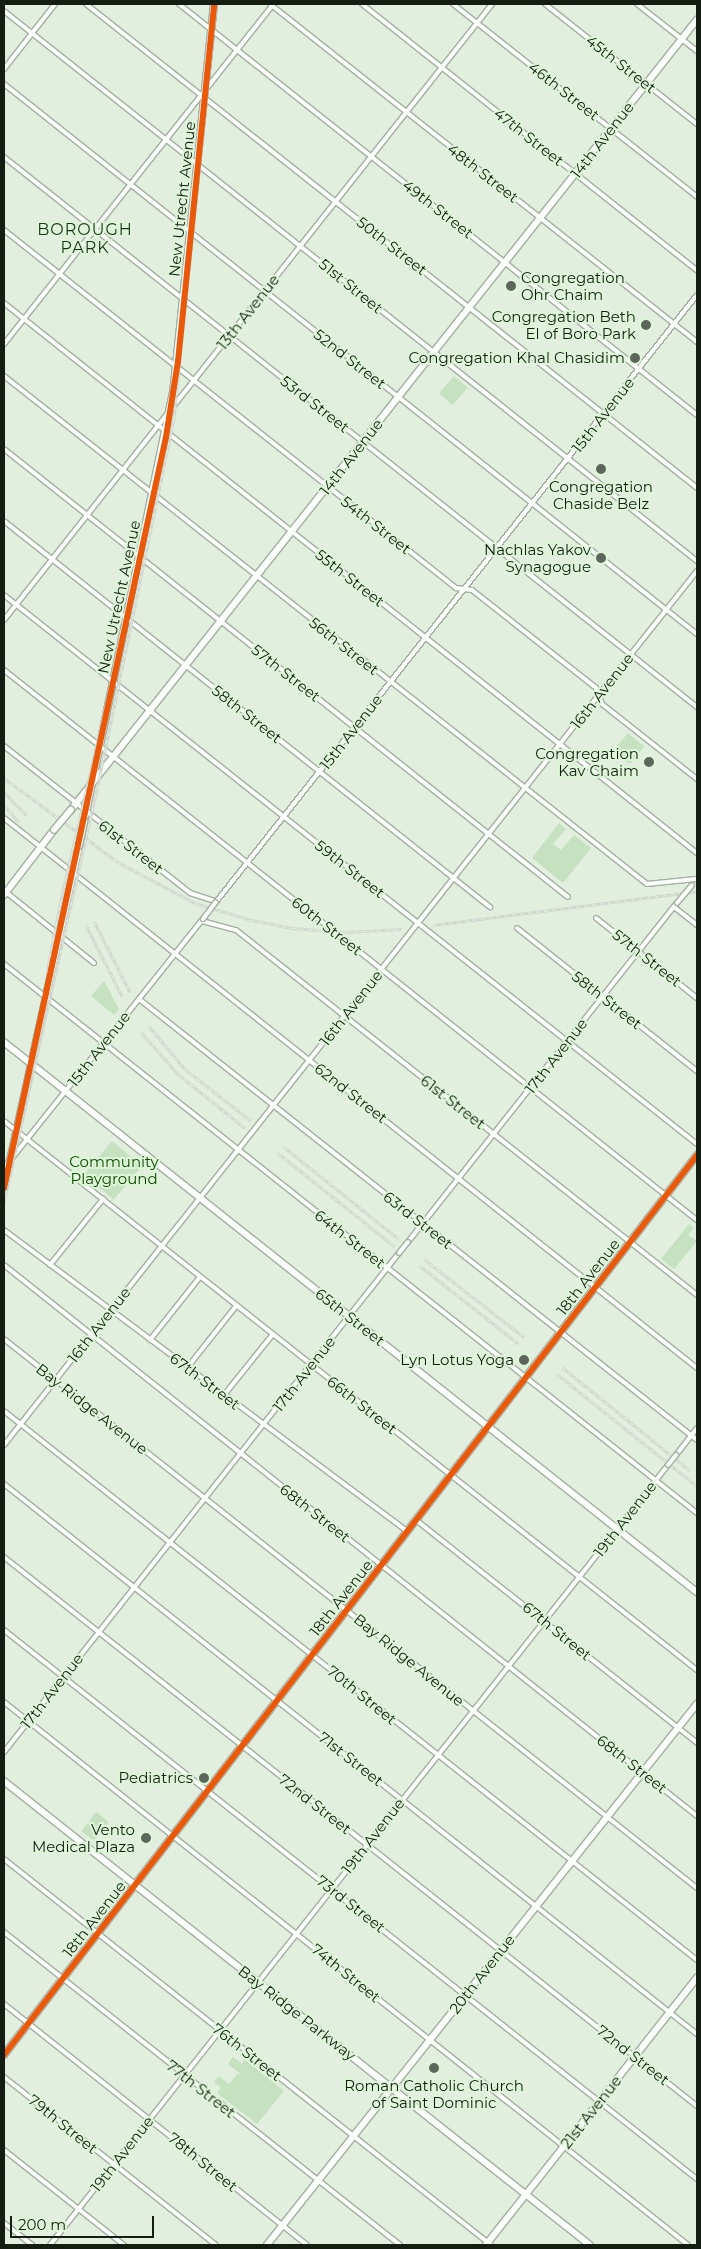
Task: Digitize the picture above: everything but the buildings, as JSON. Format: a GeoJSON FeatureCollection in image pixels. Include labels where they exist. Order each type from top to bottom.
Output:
{"type":"FeatureCollection","features":[{"type":"Feature","properties":{"kind":"street"},"geometry":{"type":"LineString","coordinates":[[4,69],[55,4]]}},
{"type":"Feature","properties":{"kind":"street","name":"50th Street"},"geometry":{"type":"LineString","coordinates":[[86,4],[204,95],[697,488]]}},
{"type":"Feature","properties":{"kind":"street","name":"49th Street"},"geometry":{"type":"LineString","coordinates":[[179,4],[697,415]]}},
{"type":"Feature","properties":{"kind":"street","name":"New Utrecht Avenue"},"geometry":{"type":"LineString","coordinates":[[4,1188],[167,432],[177,367],[214,4]]}},
{"type":"Feature","properties":{"kind":"street"},"geometry":{"type":"LineString","coordinates":[[4,344],[204,95],[272,4]]}},
{"type":"Feature","properties":{"kind":"street","name":"48th Street"},"geometry":{"type":"LineString","coordinates":[[272,4],[697,342]]}},
{"type":"Feature","properties":{"kind":"street","name":"47th Street"},"geometry":{"type":"LineString","coordinates":[[362,4],[697,270]]}},
{"type":"Feature","properties":{"kind":"street","name":"46th Street"},"geometry":{"type":"LineString","coordinates":[[453,4],[697,197]]}},
{"type":"Feature","properties":{"kind":"street","name":"13th Avenue"},"geometry":{"type":"LineString","coordinates":[[4,620],[492,4]]}},
{"type":"Feature","properties":{"kind":"street","name":"45th Street"},"geometry":{"type":"LineString","coordinates":[[545,4],[697,124]]}},
{"type":"Feature","properties":{"kind":"street"},"geometry":{"type":"LineString","coordinates":[[637,4],[697,51]]}},
{"type":"Feature","properties":{"kind":"street","name":"51st Street"},"geometry":{"type":"LineString","coordinates":[[4,11],[697,561]]}},
{"type":"Feature","properties":{"kind":"street","name":"14th Avenue"},"geometry":{"type":"LineString","coordinates":[[4,893],[697,20]]}},
{"type":"Feature","properties":{"kind":"street","name":"52nd Street"},"geometry":{"type":"LineString","coordinates":[[4,84],[697,634]]}},
{"type":"Feature","properties":{"kind":"street","name":"53rd Street"},"geometry":{"type":"LineString","coordinates":[[4,156],[697,707]]}},
{"type":"Feature","properties":{"kind":"street","name":"54th Street"},"geometry":{"type":"LineString","coordinates":[[4,230],[456,588],[472,590],[596,688],[602,704],[697,779]]}},
{"type":"Feature","properties":{"kind":"street","name":"15th Avenue"},"geometry":{"type":"LineString","coordinates":[[4,1168],[697,295]]}},
{"type":"Feature","properties":{"kind":"street","name":"55th Street"},"geometry":{"type":"LineString","coordinates":[[4,303],[697,853]]}},
{"type":"Feature","properties":{"kind":"street","name":"56th Street"},"geometry":{"type":"LineString","coordinates":[[4,376],[647,884],[696,878]]}},
{"type":"Feature","properties":{"kind":"street","name":"57th Street"},"geometry":{"type":"LineString","coordinates":[[4,449],[568,897]]}},
{"type":"Feature","properties":{"kind":"street","name":"58th Street"},"geometry":{"type":"LineString","coordinates":[[4,521],[490,907]]}},
{"type":"Feature","properties":{"kind":"street","name":"16th Avenue"},"geometry":{"type":"LineString","coordinates":[[4,1445],[697,571]]}},
{"type":"Feature","properties":{"kind":"street","name":"59th Street"},"geometry":{"type":"LineString","coordinates":[[4,594],[697,1144]]}},
{"type":"Feature","properties":{"kind":"street","name":"60th Street"},"geometry":{"type":"LineString","coordinates":[[4,670],[697,1220]]}},
{"type":"Feature","properties":{"kind":"street","name":"61st Street"},"geometry":{"type":"LineString","coordinates":[[4,746],[190,893],[216,902]]}},
{"type":"Feature","properties":{"kind":"street","name":"62nd Street"},"geometry":{"type":"LineString","coordinates":[[4,818],[697,1368]]}},
{"type":"Feature","properties":{"kind":"street","name":"17th Avenue"},"geometry":{"type":"LineString","coordinates":[[4,1752],[696,878]]}},
{"type":"Feature","properties":{"kind":"street"},"geometry":{"type":"LineString","coordinates":[[4,893],[94,963]]}},
{"type":"Feature","properties":{"kind":"street"},"geometry":{"type":"LineString","coordinates":[[675,905],[697,925]]}},
{"type":"Feature","properties":{"kind":"street","name":"57th Street"},"geometry":{"type":"LineString","coordinates":[[596,918],[697,998]]}},
{"type":"Feature","properties":{"kind":"street","name":"61st Street"},"geometry":{"type":"LineString","coordinates":[[202,920],[236,930],[697,1295]]}},
{"type":"Feature","properties":{"kind":"street","name":"58th Street"},"geometry":{"type":"LineString","coordinates":[[517,928],[697,1071]]}},
{"type":"Feature","properties":{"kind":"street","name":"64th Street"},"geometry":{"type":"LineString","coordinates":[[4,964],[697,1514]]}},
{"type":"Feature","properties":{"kind":"street","name":"63rd Street"},"geometry":{"type":"LineString","coordinates":[[139,999],[697,1440]]}},
{"type":"Feature","properties":{"kind":"street","name":"65th Street"},"geometry":{"type":"LineString","coordinates":[[4,1042],[697,1592]]}},
{"type":"Feature","properties":{"kind":"street","name":"66th Street"},"geometry":{"type":"LineString","coordinates":[[4,1121],[697,1670]]}},
{"type":"Feature","properties":{"kind":"street","name":"18th Avenue"},"geometry":{"type":"LineString","coordinates":[[4,2056],[697,1155]]}},
{"type":"Feature","properties":{"kind":"street"},"geometry":{"type":"LineString","coordinates":[[50,1265],[103,1199]]}},
{"type":"Feature","properties":{"kind":"street","name":"67th Street"},"geometry":{"type":"LineString","coordinates":[[4,1230],[407,1531]]}},
{"type":"Feature","properties":{"kind":"street","name":"68th Street"},"geometry":{"type":"LineString","coordinates":[[4,1265],[697,1816]]}},
{"type":"Feature","properties":{"kind":"street"},"geometry":{"type":"LineString","coordinates":[[150,1340],[200,1277]]}},
{"type":"Feature","properties":{"kind":"street"},"geometry":{"type":"LineString","coordinates":[[187,1368],[237,1305]]}},
{"type":"Feature","properties":{"kind":"street"},"geometry":{"type":"LineString","coordinates":[[224,1395],[272,1334]]}},
{"type":"Feature","properties":{"kind":"street","name":"Bay Ridge Avenue"},"geometry":{"type":"LineString","coordinates":[[4,1339],[697,1888]]}},
{"type":"Feature","properties":{"kind":"street","name":"70th Street"},"geometry":{"type":"LineString","coordinates":[[4,1412],[697,1960]]}},
{"type":"Feature","properties":{"kind":"street","name":"19th Avenue"},"geometry":{"type":"LineString","coordinates":[[50,2245],[697,1428]]}},
{"type":"Feature","properties":{"kind":"street","name":"71st Street"},"geometry":{"type":"LineString","coordinates":[[4,1484],[697,2034]]}},
{"type":"Feature","properties":{"kind":"street","name":"67th Street"},"geometry":{"type":"LineString","coordinates":[[416,1520],[697,1743]]}},
{"type":"Feature","properties":{"kind":"street","name":"72nd Street"},"geometry":{"type":"LineString","coordinates":[[4,1557],[697,2106]]}},
{"type":"Feature","properties":{"kind":"street","name":"73rd Street"},"geometry":{"type":"LineString","coordinates":[[4,1630],[697,2179]]}},
{"type":"Feature","properties":{"kind":"street","name":"74th Street"},"geometry":{"type":"LineString","coordinates":[[4,1702],[688,2245]]}},
{"type":"Feature","properties":{"kind":"street","name":"20th Avenue"},"geometry":{"type":"LineString","coordinates":[[267,2245],[697,1704]]}},
{"type":"Feature","properties":{"kind":"street","name":"Bay Ridge Parkway"},"geometry":{"type":"LineString","coordinates":[[4,1781],[590,2245]]}},
{"type":"Feature","properties":{"kind":"street","name":"76th Street"},"geometry":{"type":"LineString","coordinates":[[4,1859],[488,2244]]}},
{"type":"Feature","properties":{"kind":"street","name":"77th Street"},"geometry":{"type":"LineString","coordinates":[[4,1932],[400,2245]]}},
{"type":"Feature","properties":{"kind":"street","name":"21st Avenue"},"geometry":{"type":"LineString","coordinates":[[488,2244],[697,1978]]}},
{"type":"Feature","properties":{"kind":"street","name":"78th Street"},"geometry":{"type":"LineString","coordinates":[[4,2004],[307,2245]]}},
{"type":"Feature","properties":{"kind":"street","name":"79th Street"},"geometry":{"type":"LineString","coordinates":[[4,2077],[216,2245]]}},
{"type":"Feature","properties":{"kind":"street"},"geometry":{"type":"LineString","coordinates":[[4,2150],[124,2245]]}},
{"type":"Feature","properties":{"kind":"street"},"geometry":{"type":"LineString","coordinates":[[4,2223],[32,2245]]}},
{"type":"Feature","properties":{"kind":"green space"},"geometry":{"type":"Polygon","coordinates":[[[454,376],[468,388],[452,405],[439,393],[454,376]]]}},
{"type":"Feature","properties":{"kind":"green space"},"geometry":{"type":"Polygon","coordinates":[[[628,733],[644,746],[630,764],[614,751],[628,733]]]}},
{"type":"Feature","properties":{"kind":"green space"},"geometry":{"type":"Polygon","coordinates":[[[559,823],[566,829],[553,844],[561,850],[574,835],[591,848],[563,883],[532,858],[559,823]]]}},
{"type":"Feature","properties":{"kind":"green space"},"geometry":{"type":"Polygon","coordinates":[[[104,981],[119,1009],[114,1015],[91,996],[104,981]]]}},
{"type":"Feature","properties":{"kind":"green space","name":"Community Playground"},"geometry":{"type":"Polygon","coordinates":[[[112,1141],[142,1166],[114,1200],[84,1175],[112,1141]]]}},
{"type":"Feature","properties":{"kind":"green space"},"geometry":{"type":"Polygon","coordinates":[[[689,1224],[694,1228],[688,1235],[697,1241],[674,1269],[661,1259],[689,1224]]]}},
{"type":"Feature","properties":{"kind":"green space"},"geometry":{"type":"Polygon","coordinates":[[[96,1812],[109,1822],[94,1841],[81,1831],[96,1812]]]}},
{"type":"Feature","properties":{"kind":"green space"},"geometry":{"type":"Polygon","coordinates":[[[233,2057],[242,2064],[244,2059],[284,2091],[257,2124],[217,2093],[221,2088],[214,2082],[219,2076],[229,2084],[237,2074],[242,2075],[228,2064],[233,2057]]]}},
{"type":"Feature","properties":{"kind":"railway"},"geometry":{"type":"LineString","coordinates":[[4,1202],[100,775],[174,418],[216,4]]}},
{"type":"Feature","properties":{"kind":"railway"},"geometry":{"type":"LineString","coordinates":[[47,973],[60,904],[106,705]]}},
{"type":"Feature","properties":{"kind":"railway"},"geometry":{"type":"LineString","coordinates":[[4,778],[118,862],[195,903],[251,920],[292,928],[345,932],[402,929]]}},
{"type":"Feature","properties":{"kind":"railway"},"geometry":{"type":"LineString","coordinates":[[4,792],[27,816]]}},
{"type":"Feature","properties":{"kind":"railway"},"geometry":{"type":"LineString","coordinates":[[4,805],[19,822]]}},
{"type":"Feature","properties":{"kind":"railway"},"geometry":{"type":"LineString","coordinates":[[433,925],[697,891]]}},
{"type":"Feature","properties":{"kind":"railway"},"geometry":{"type":"LineString","coordinates":[[94,921],[130,992]]}},
{"type":"Feature","properties":{"kind":"railway"},"geometry":{"type":"LineString","coordinates":[[86,925],[122,996]]}},
{"type":"Feature","properties":{"kind":"railway"},"geometry":{"type":"LineString","coordinates":[[149,1026],[184,1068],[251,1121]]}},
{"type":"Feature","properties":{"kind":"railway"},"geometry":{"type":"LineString","coordinates":[[141,1032],[178,1074],[245,1128]]}},
{"type":"Feature","properties":{"kind":"railway"},"geometry":{"type":"LineString","coordinates":[[284,1147],[399,1239]]}},
{"type":"Feature","properties":{"kind":"railway"},"geometry":{"type":"LineString","coordinates":[[278,1153],[394,1246]]}},
{"type":"Feature","properties":{"kind":"railway"},"geometry":{"type":"LineString","coordinates":[[424,1259],[524,1337]]}},
{"type":"Feature","properties":{"kind":"railway"},"geometry":{"type":"LineString","coordinates":[[419,1265],[519,1344]]}},
{"type":"Feature","properties":{"kind":"railway"},"geometry":{"type":"LineString","coordinates":[[562,1367],[689,1470]]}},
{"type":"Feature","properties":{"kind":"railway"},"geometry":{"type":"LineString","coordinates":[[557,1374],[697,1486]]}},
{"type":"Feature","properties":{"kind":"cycle path"},"geometry":{"type":"LineString","coordinates":[[4,1188],[166,437],[178,361],[214,4]]}},
{"type":"Feature","properties":{"kind":"cycle path"},"geometry":{"type":"LineString","coordinates":[[4,2055],[697,1155]]}},
{"type":"Feature","properties":{"kind":"place","name":"Congregation Ohr Chaim"},"geometry":{"type":"Point","coordinates":[511,286]}},
{"type":"Feature","properties":{"kind":"place","name":"Congregation Beth El of Boro Park"},"geometry":{"type":"Point","coordinates":[646,325]}},
{"type":"Feature","properties":{"kind":"place","name":"Congregation Khal Chasidim"},"geometry":{"type":"Point","coordinates":[635,358]}},
{"type":"Feature","properties":{"kind":"place","name":"Congregation Chaside Belz"},"geometry":{"type":"Point","coordinates":[601,469]}},
{"type":"Feature","properties":{"kind":"place","name":"Nachlas Yakov Synagogue"},"geometry":{"type":"Point","coordinates":[601,558]}},
{"type":"Feature","properties":{"kind":"place","name":"Congregation Kav Chaim"},"geometry":{"type":"Point","coordinates":[649,762]}},
{"type":"Feature","properties":{"kind":"place","name":"Lyn Lotus Yoga"},"geometry":{"type":"Point","coordinates":[524,1360]}},
{"type":"Feature","properties":{"kind":"place","name":"Pediatrics"},"geometry":{"type":"Point","coordinates":[204,1778]}},
{"type":"Feature","properties":{"kind":"place","name":"Vento Medical Plaza"},"geometry":{"type":"Point","coordinates":[146,1838]}},
{"type":"Feature","properties":{"kind":"place","name":"Roman Catholic Church of Saint Dominic"},"geometry":{"type":"Point","coordinates":[434,2068]}},
{"type":"Feature","properties":{"kind":"district","name":"BOROUGH PARK"},"geometry":{"type":"Point","coordinates":[85,239]}}]}
